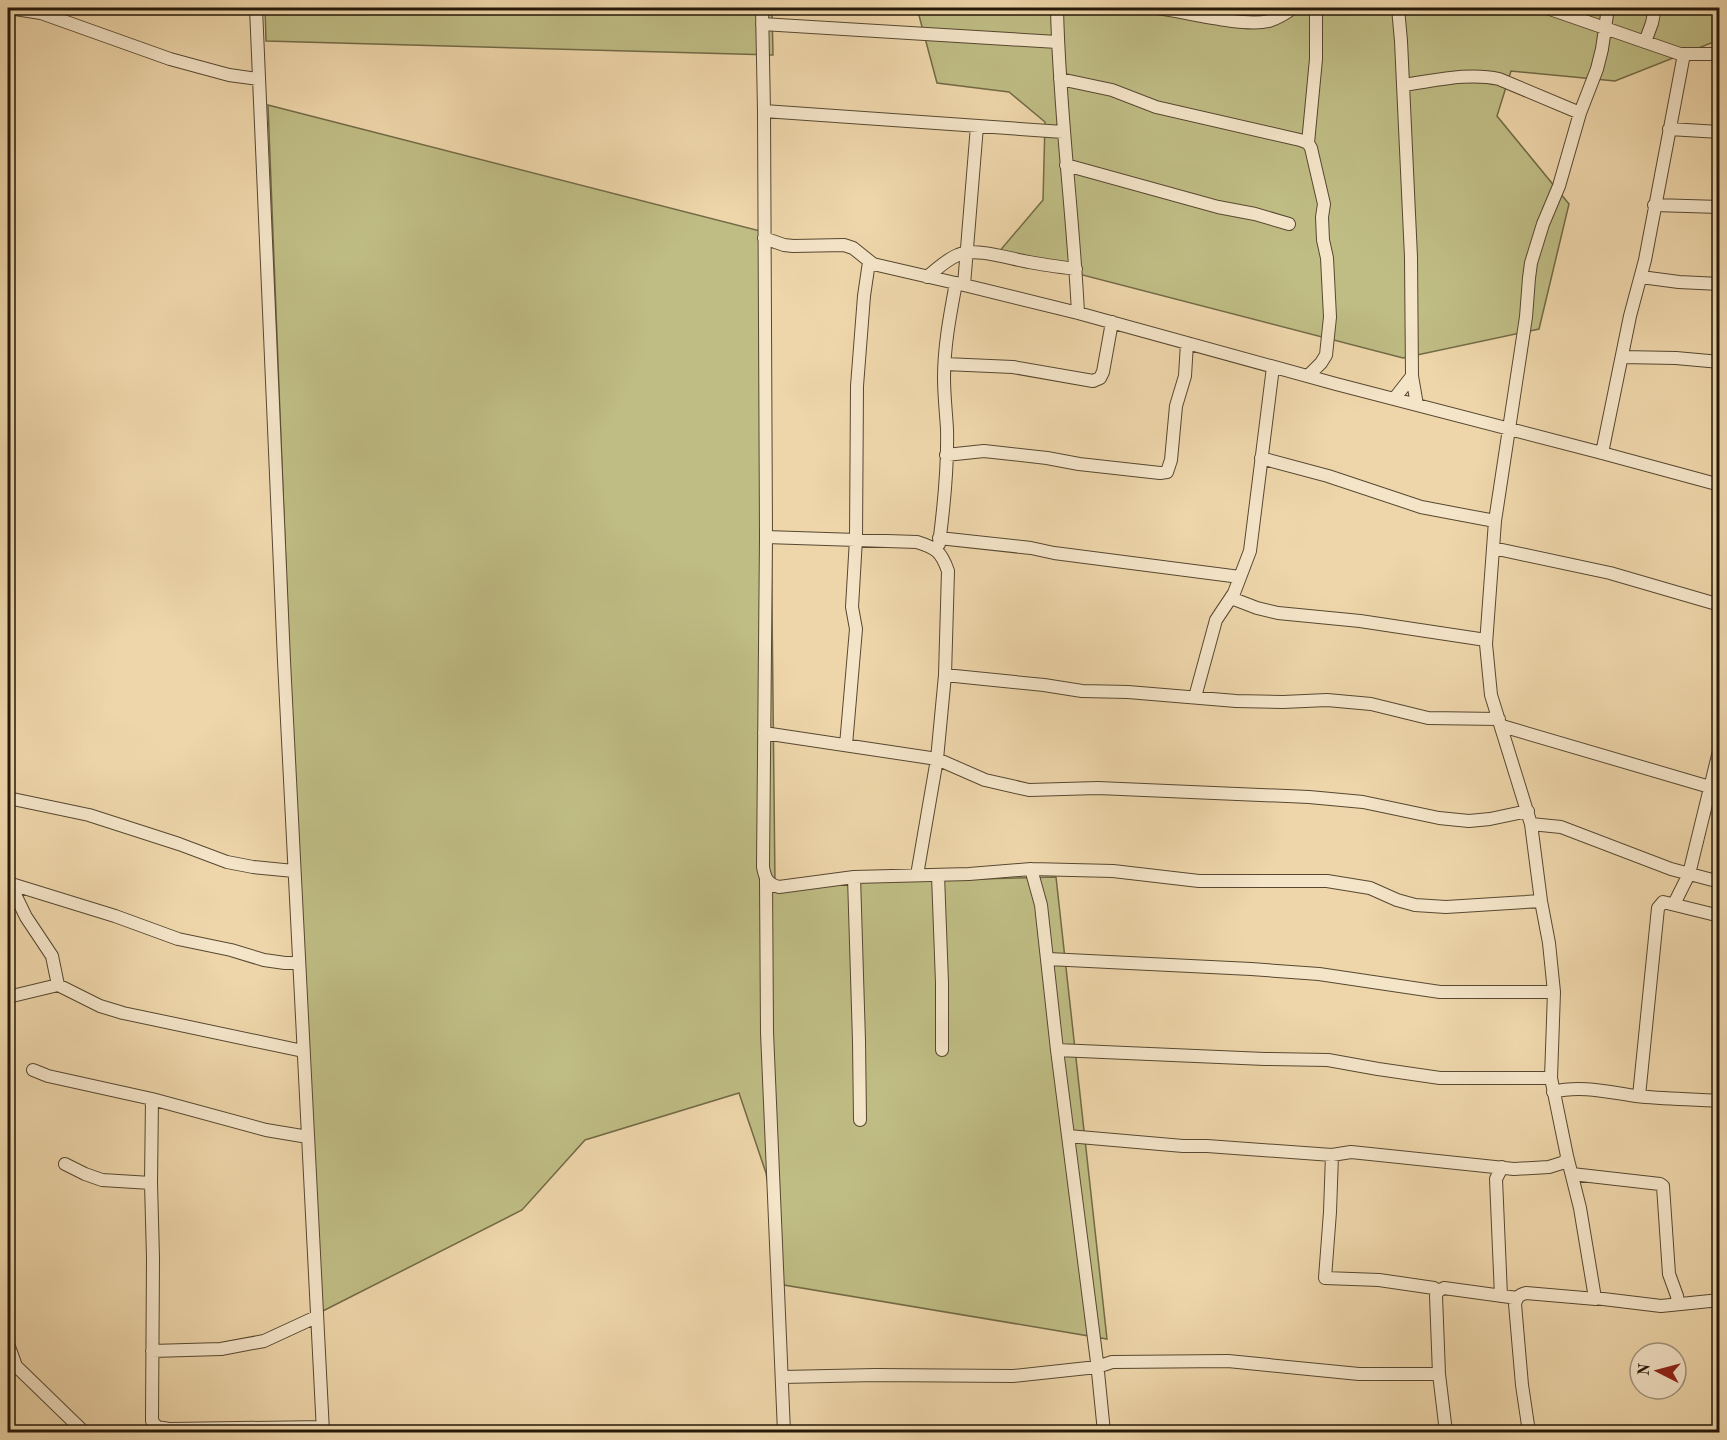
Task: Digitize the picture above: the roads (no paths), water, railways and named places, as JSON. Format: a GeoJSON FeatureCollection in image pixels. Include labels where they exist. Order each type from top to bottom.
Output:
{"type":"FeatureCollection","features":[{"type":"Feature","properties":{"kind":"street"},"geometry":{"type":"LineString","coordinates":[[9,8],[41,13],[170,60],[229,75],[258,79]]}},
{"type":"Feature","properties":{"kind":"street"},"geometry":{"type":"LineString","coordinates":[[152,1099],[152,1421],[157,1427],[169,1429],[323,1430],[298,963],[255,8]]}},
{"type":"Feature","properties":{"kind":"street"},"geometry":{"type":"LineString","coordinates":[[762,8],[766,537],[763,867],[766,879],[767,1032],[783,1432]]}},
{"type":"Feature","properties":{"kind":"street"},"geometry":{"type":"LineString","coordinates":[[1057,8],[1063,132],[1078,313]]}},
{"type":"Feature","properties":{"kind":"street"},"geometry":{"type":"LineString","coordinates":[[1158,8],[1220,19],[1266,21],[1282,16],[1293,8]]}},
{"type":"Feature","properties":{"kind":"street"},"geometry":{"type":"LineString","coordinates":[[1308,376],[1326,355],[1330,317],[1327,258],[1323,240],[1324,204],[1308,143],[1316,59],[1316,8]]}},
{"type":"Feature","properties":{"kind":"street"},"geometry":{"type":"LineString","coordinates":[[1398,8],[1410,257],[1412,376],[1417,405]]}},
{"type":"Feature","properties":{"kind":"street"},"geometry":{"type":"LineString","coordinates":[[1547,8],[1684,54],[1719,54]]}},
{"type":"Feature","properties":{"kind":"street"},"geometry":{"type":"LineString","coordinates":[[1596,1299],[1580,1208],[1551,1078],[1554,992],[1531,824],[1491,695],[1486,640],[1495,521],[1526,317],[1528,278],[1596,69],[1608,8]]}},
{"type":"Feature","properties":{"kind":"street"},"geometry":{"type":"LineString","coordinates":[[1645,42],[1655,8]]}},
{"type":"Feature","properties":{"kind":"street"},"geometry":{"type":"LineString","coordinates":[[762,24],[1057,42]]}},
{"type":"Feature","properties":{"kind":"street"},"geometry":{"type":"LineString","coordinates":[[1602,453],[1630,316],[1641,277],[1684,54]]}},
{"type":"Feature","properties":{"kind":"street"},"geometry":{"type":"LineString","coordinates":[[1403,85],[1488,76],[1580,113]]}},
{"type":"Feature","properties":{"kind":"street"},"geometry":{"type":"LineString","coordinates":[[1060,79],[1112,90],[1156,107],[1308,143]]}},
{"type":"Feature","properties":{"kind":"street"},"geometry":{"type":"LineString","coordinates":[[764,111],[1063,132]]}},
{"type":"Feature","properties":{"kind":"street"},"geometry":{"type":"LineString","coordinates":[[917,875],[937,759],[945,675],[948,571],[938,544],[946,455],[944,378],[947,335],[967,253],[977,126]]}},
{"type":"Feature","properties":{"kind":"street"},"geometry":{"type":"LineString","coordinates":[[1669,129],[1719,132]]}},
{"type":"Feature","properties":{"kind":"street"},"geometry":{"type":"LineString","coordinates":[[1066,165],[1289,224]]}},
{"type":"Feature","properties":{"kind":"street"},"geometry":{"type":"LineString","coordinates":[[1654,205],[1719,207]]}},
{"type":"Feature","properties":{"kind":"street"},"geometry":{"type":"LineString","coordinates":[[764,237],[784,245],[850,246],[873,264],[1078,313],[1719,485]]}},
{"type":"Feature","properties":{"kind":"street"},"geometry":{"type":"LineString","coordinates":[[927,277],[948,261],[967,253],[1005,256],[1031,263],[1076,269]]}},
{"type":"Feature","properties":{"kind":"street"},"geometry":{"type":"LineString","coordinates":[[846,745],[856,629],[852,607],[856,539],[858,386],[868,262]]}},
{"type":"Feature","properties":{"kind":"street"},"geometry":{"type":"LineString","coordinates":[[1641,277],[1719,284]]}},
{"type":"Feature","properties":{"kind":"street"},"geometry":{"type":"LineString","coordinates":[[945,364],[1013,367],[1093,381],[1101,378],[1103,372],[1112,322]]}},
{"type":"Feature","properties":{"kind":"street"},"geometry":{"type":"LineString","coordinates":[[946,455],[984,451],[1047,458],[1079,465],[1167,472],[1171,460],[1176,406],[1185,376],[1187,343]]}},
{"type":"Feature","properties":{"kind":"street"},"geometry":{"type":"LineString","coordinates":[[1623,357],[1719,362]]}},
{"type":"Feature","properties":{"kind":"street"},"geometry":{"type":"LineString","coordinates":[[1195,697],[1216,620],[1231,597],[1250,551],[1273,367]]}},
{"type":"Feature","properties":{"kind":"street"},"geometry":{"type":"LineString","coordinates":[[1394,399],[1412,376]]}},
{"type":"Feature","properties":{"kind":"street"},"geometry":{"type":"LineString","coordinates":[[1261,458],[1328,476],[1421,507],[1495,521]]}},
{"type":"Feature","properties":{"kind":"street"},"geometry":{"type":"LineString","coordinates":[[766,537],[917,542],[932,547],[938,544],[1031,548],[1240,577]]}},
{"type":"Feature","properties":{"kind":"street"},"geometry":{"type":"LineString","coordinates":[[1492,548],[1610,573],[1719,605]]}},
{"type":"Feature","properties":{"kind":"street"},"geometry":{"type":"LineString","coordinates":[[1231,597],[1257,608],[1278,613],[1351,620],[1486,640]]}},
{"type":"Feature","properties":{"kind":"street"},"geometry":{"type":"LineString","coordinates":[[945,675],[1082,691],[1283,702],[1327,700],[1371,704],[1428,718],[1501,723],[1715,789]]}},
{"type":"Feature","properties":{"kind":"street"},"geometry":{"type":"LineString","coordinates":[[764,733],[937,759],[985,780],[1029,790],[1098,788],[1309,797],[1363,802],[1439,818],[1469,821],[1528,811]]}},
{"type":"Feature","properties":{"kind":"street"},"geometry":{"type":"LineString","coordinates":[[1674,904],[1689,874],[1715,789],[1719,747]]}},
{"type":"Feature","properties":{"kind":"street"},"geometry":{"type":"LineString","coordinates":[[8,798],[89,815],[227,862],[294,871]]}},
{"type":"Feature","properties":{"kind":"street"},"geometry":{"type":"LineString","coordinates":[[1531,824],[1561,827],[1671,869],[1719,882]]}},
{"type":"Feature","properties":{"kind":"street"},"geometry":{"type":"LineString","coordinates":[[766,879],[772,885],[779,887],[854,877],[969,874],[1031,869],[1113,871],[1199,881],[1327,881],[1370,888],[1396,900],[1415,905],[1446,907],[1541,901]]}},
{"type":"Feature","properties":{"kind":"street"},"geometry":{"type":"LineString","coordinates":[[1031,869],[1041,905],[1104,1432]]}},
{"type":"Feature","properties":{"kind":"street"},"geometry":{"type":"LineString","coordinates":[[938,875],[942,1050]]}},
{"type":"Feature","properties":{"kind":"street"},"geometry":{"type":"LineString","coordinates":[[854,877],[860,1120]]}},
{"type":"Feature","properties":{"kind":"street"},"geometry":{"type":"LineString","coordinates":[[8,886],[116,916],[178,939],[231,950],[264,960],[298,963]]}},
{"type":"Feature","properties":{"kind":"street"},"geometry":{"type":"LineString","coordinates":[[8,886],[52,956],[58,985]]}},
{"type":"Feature","properties":{"kind":"street"},"geometry":{"type":"LineString","coordinates":[[1639,1096],[1658,908],[1663,902],[1719,916]]}},
{"type":"Feature","properties":{"kind":"street"},"geometry":{"type":"LineString","coordinates":[[1048,959],[1319,974],[1440,992],[1554,992]]}},
{"type":"Feature","properties":{"kind":"street"},"geometry":{"type":"LineString","coordinates":[[8,997],[58,985],[99,1006],[123,1013],[303,1051]]}},
{"type":"Feature","properties":{"kind":"street"},"geometry":{"type":"LineString","coordinates":[[1057,1050],[1265,1059],[1328,1059],[1440,1078],[1551,1078]]}},
{"type":"Feature","properties":{"kind":"street"},"geometry":{"type":"LineString","coordinates":[[33,1070],[48,1076],[152,1099],[266,1130],[308,1137]]}},
{"type":"Feature","properties":{"kind":"street"},"geometry":{"type":"LineString","coordinates":[[1553,1092],[1578,1088],[1639,1096],[1719,1101]]}},
{"type":"Feature","properties":{"kind":"street"},"geometry":{"type":"LineString","coordinates":[[1068,1136],[1332,1155],[1351,1152],[1514,1169],[1549,1167],[1566,1162],[1568,1156]]}},
{"type":"Feature","properties":{"kind":"street"},"geometry":{"type":"LineString","coordinates":[[1332,1155],[1325,1278],[1378,1280],[1434,1288],[1438,1291]]}},
{"type":"Feature","properties":{"kind":"street"},"geometry":{"type":"LineString","coordinates":[[65,1164],[102,1180],[151,1183]]}},
{"type":"Feature","properties":{"kind":"street"},"geometry":{"type":"LineString","coordinates":[[1501,1296],[1496,1179],[1502,1167]]}},
{"type":"Feature","properties":{"kind":"street"},"geometry":{"type":"LineString","coordinates":[[1572,1174],[1663,1186],[1669,1274],[1678,1304]]}},
{"type":"Feature","properties":{"kind":"street"},"geometry":{"type":"LineString","coordinates":[[1446,1432],[1439,1374],[1436,1296],[1438,1291],[1444,1288],[1517,1299]]}},
{"type":"Feature","properties":{"kind":"street"},"geometry":{"type":"LineString","coordinates":[[1529,1432],[1522,1385],[1515,1304],[1520,1295],[1526,1293],[1661,1306],[1719,1300]]}},
{"type":"Feature","properties":{"kind":"street"},"geometry":{"type":"LineString","coordinates":[[152,1351],[221,1349],[264,1341],[316,1317]]}},
{"type":"Feature","properties":{"kind":"street"},"geometry":{"type":"LineString","coordinates":[[8,1344],[16,1366],[84,1432]]}},
{"type":"Feature","properties":{"kind":"street"},"geometry":{"type":"LineString","coordinates":[[782,1377],[1014,1376],[1097,1367],[1112,1362],[1228,1361],[1359,1374],[1439,1374]]}}]}
